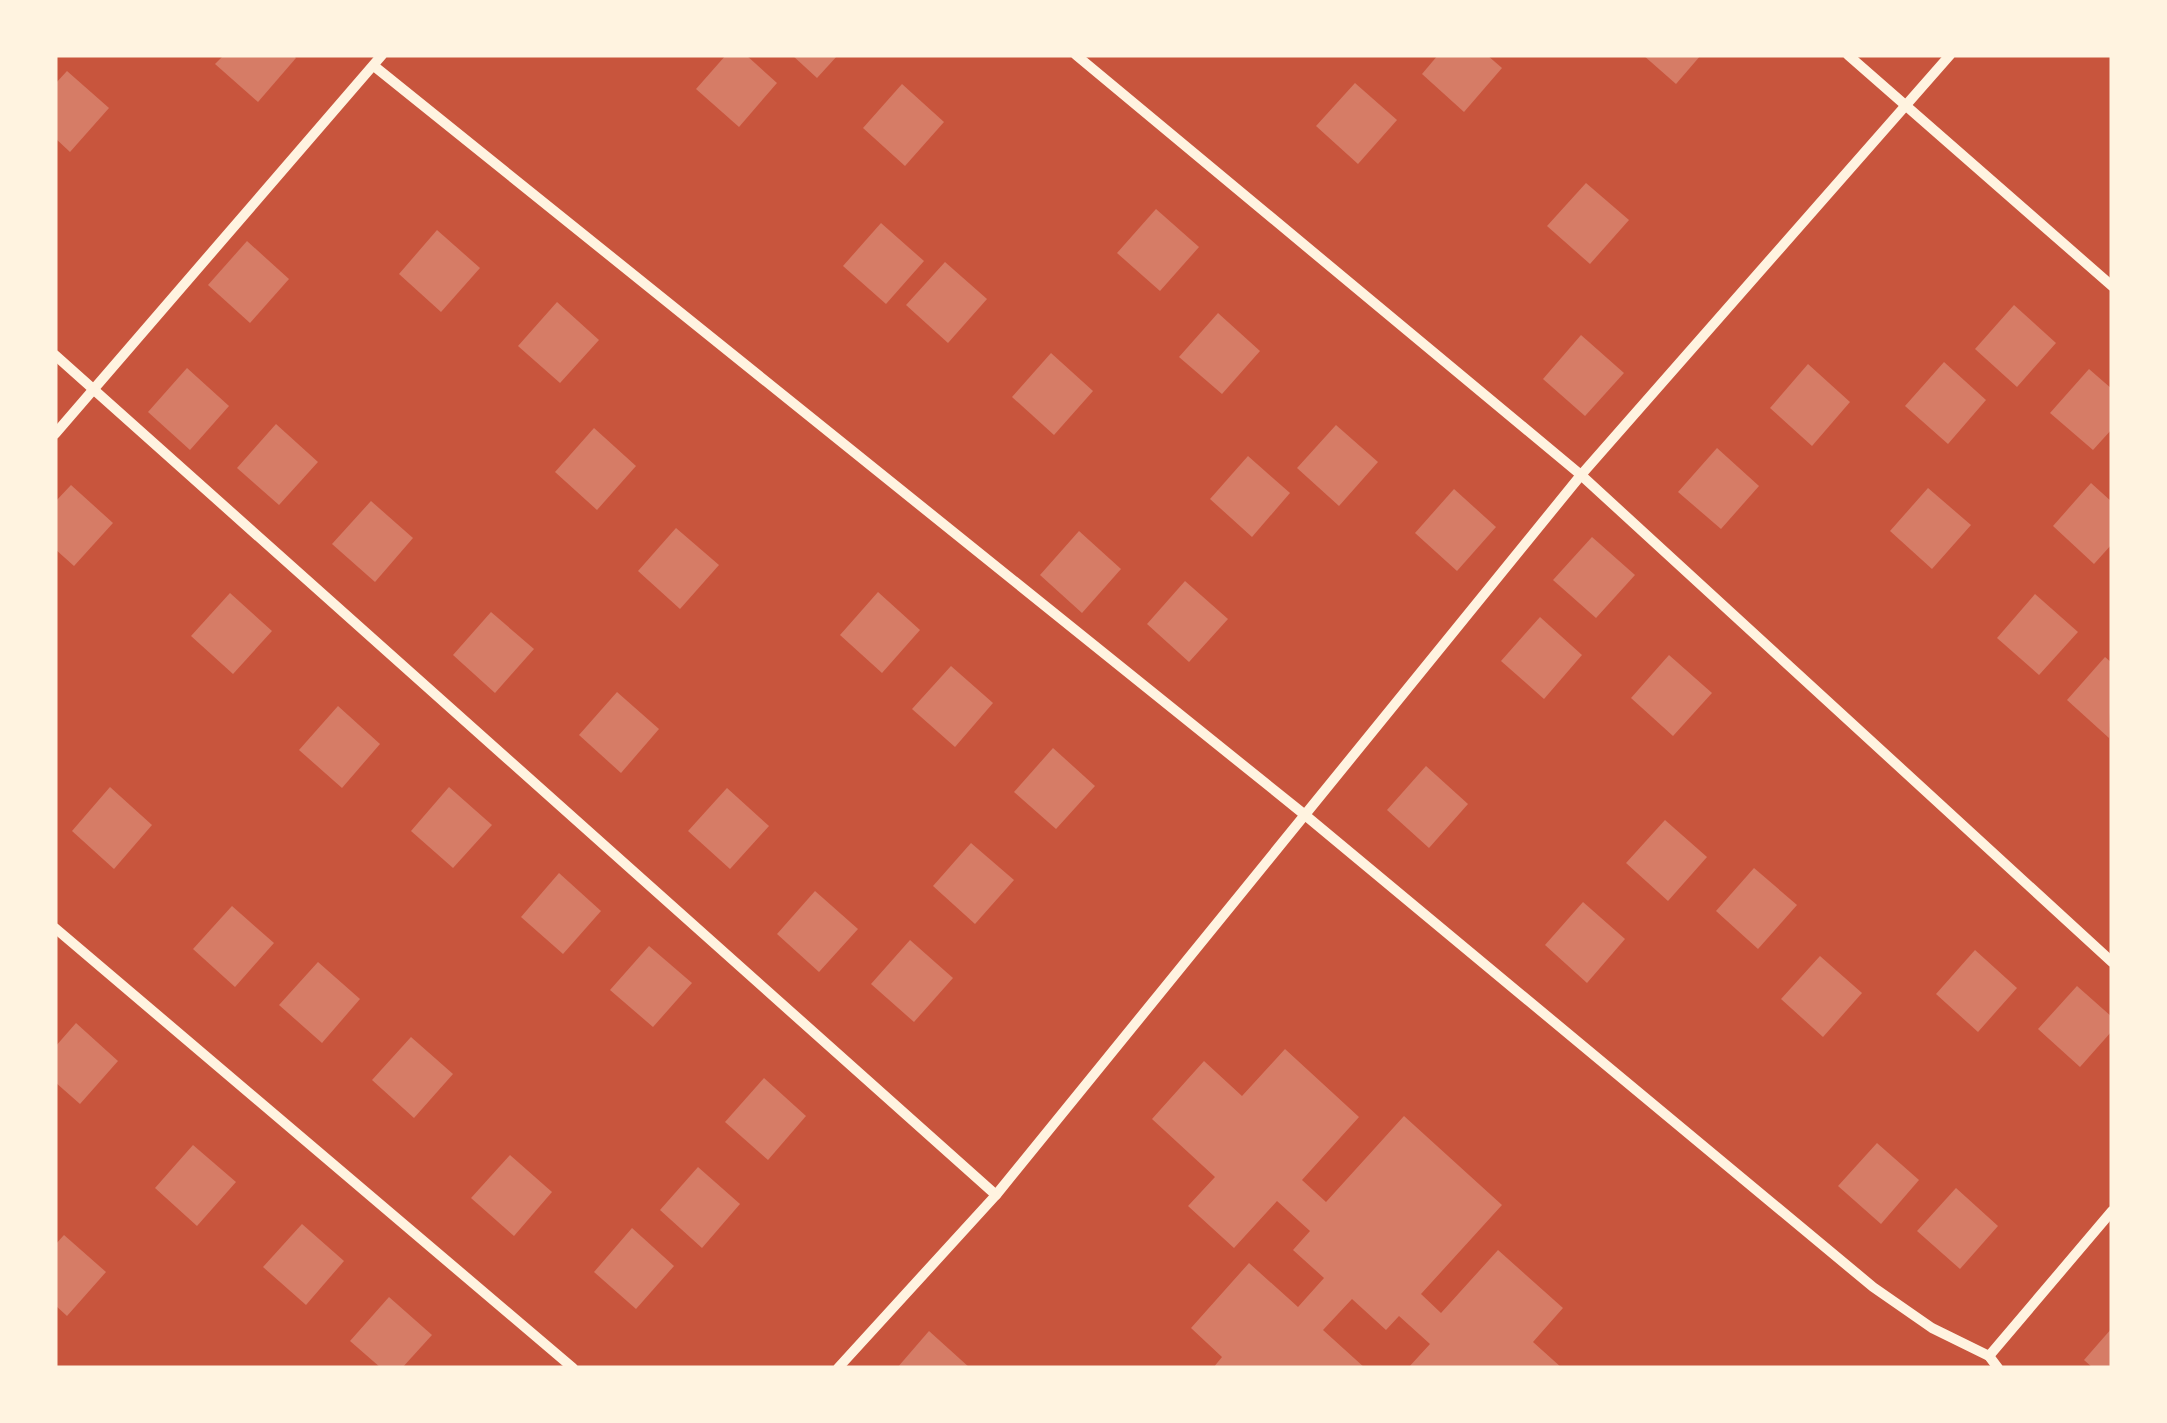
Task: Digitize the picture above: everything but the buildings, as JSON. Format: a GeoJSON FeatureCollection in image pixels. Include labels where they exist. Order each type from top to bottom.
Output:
{"type":"FeatureCollection","features":[{"type":"Feature","properties":{"kind":"street"},"geometry":{"type":"LineString","coordinates":[[55,434],[382,55]]}},
{"type":"Feature","properties":{"kind":"street"},"geometry":{"type":"LineString","coordinates":[[1076,55],[1581,475],[2112,962]]}},
{"type":"Feature","properties":{"kind":"street"},"geometry":{"type":"LineString","coordinates":[[1848,55],[2112,286]]}},
{"type":"Feature","properties":{"kind":"street"},"geometry":{"type":"LineString","coordinates":[[838,1368],[996,1196],[1581,475],[1950,55]]}},
{"type":"Feature","properties":{"kind":"street"},"geometry":{"type":"LineString","coordinates":[[374,66],[1305,815],[1874,1287],[1932,1328],[1989,1356],[1998,1368]]}},
{"type":"Feature","properties":{"kind":"street"},"geometry":{"type":"LineString","coordinates":[[55,356],[996,1196]]}},
{"type":"Feature","properties":{"kind":"street"},"geometry":{"type":"LineString","coordinates":[[55,928],[573,1368]]}},
{"type":"Feature","properties":{"kind":"street"},"geometry":{"type":"LineString","coordinates":[[1989,1356],[2112,1212]]}}]}
